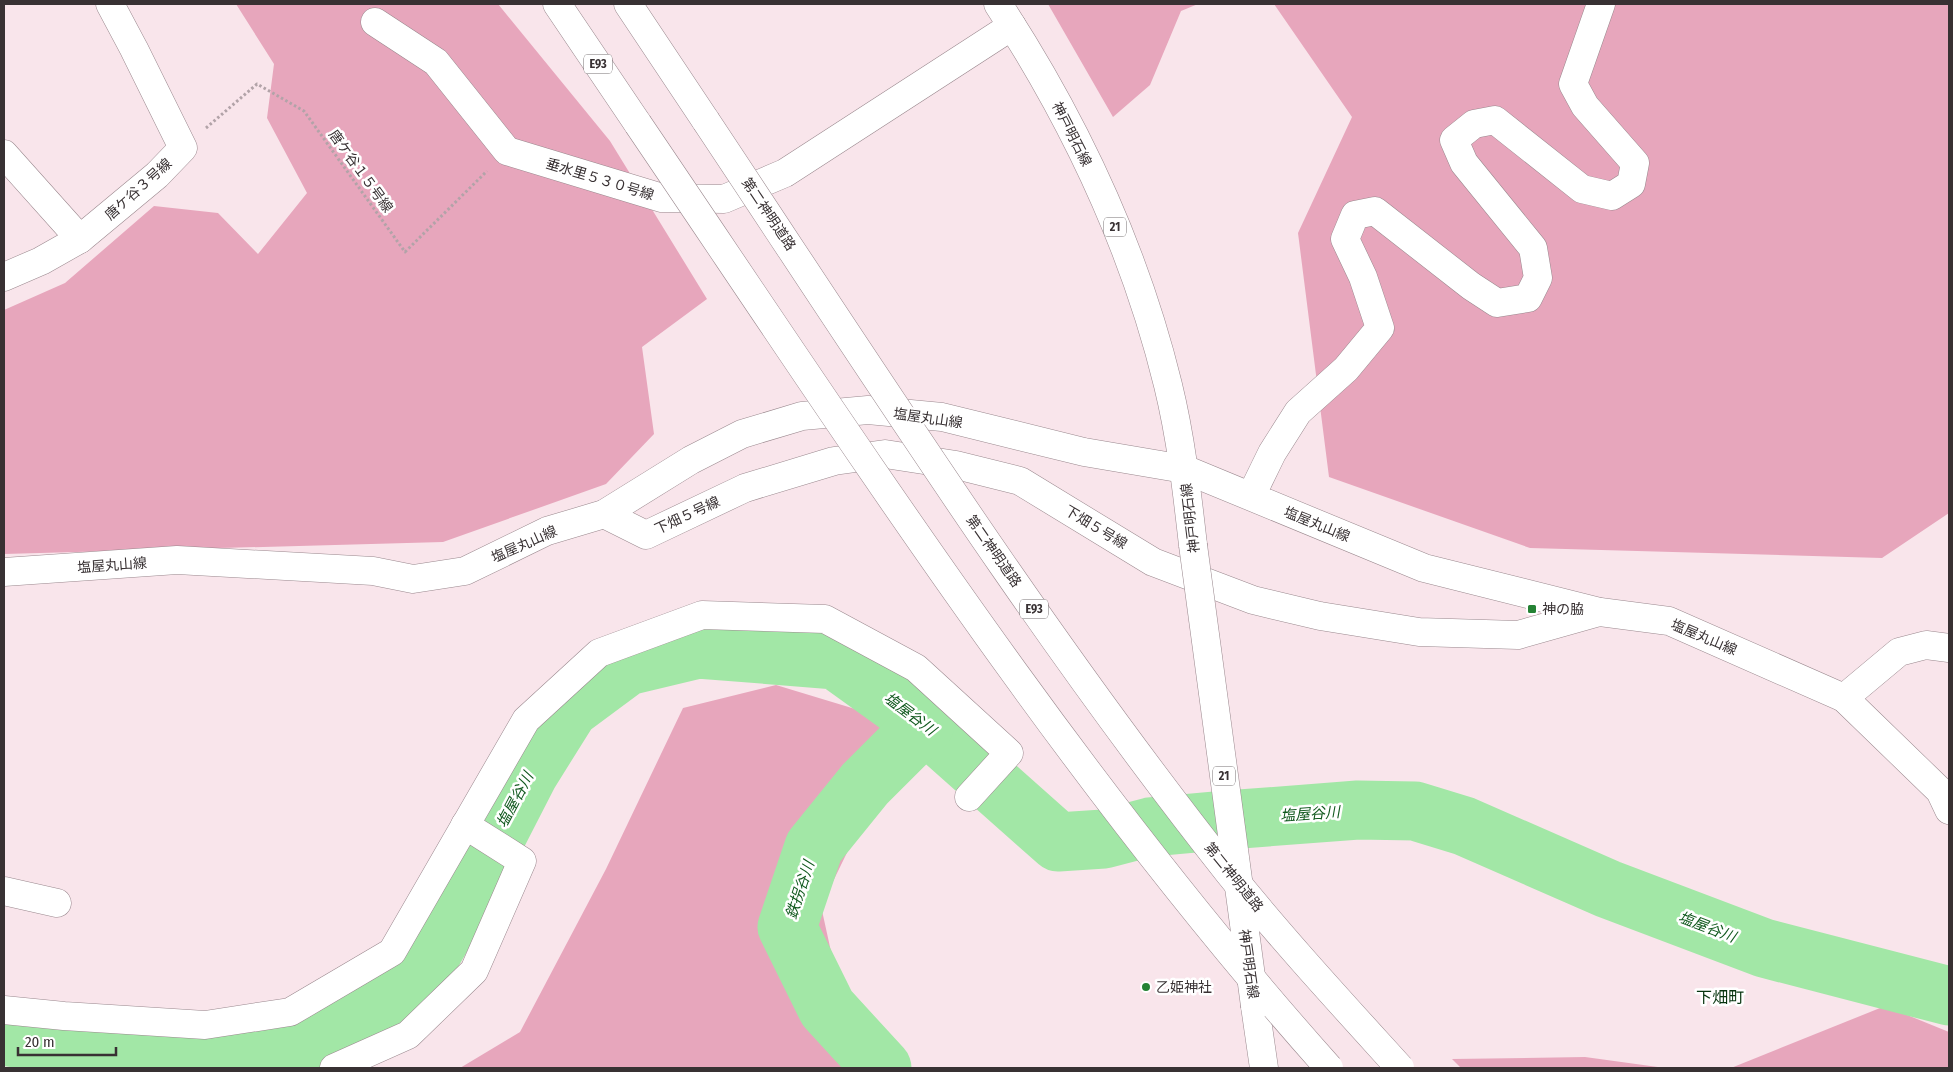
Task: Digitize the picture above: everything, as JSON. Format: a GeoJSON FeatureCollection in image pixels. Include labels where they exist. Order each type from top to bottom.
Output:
{"type":"FeatureCollection","features":[{"type":"Feature","properties":{"kind":"main road","name":"唐ケ谷３号線"},"geometry":{"type":"LineString","coordinates":[[4,278],[80,239],[157,176],[182,148],[110,4]]}},
{"type":"Feature","properties":{"kind":"main road","name":"E93"},"geometry":{"type":"LineString","coordinates":[[557,4],[927,549],[1030,696],[1200,917],[1329,1068]]}},
{"type":"Feature","properties":{"kind":"main road","name":"第二神明道路"},"geometry":{"type":"LineString","coordinates":[[628,4],[971,520],[1070,661],[1230,874],[1319,980],[1400,1068]]}},
{"type":"Feature","properties":{"kind":"main road","name":"神戸明石線"},"geometry":{"type":"LineString","coordinates":[[998,4],[1050,91],[1087,161],[1146,305],[1168,386],[1184,469],[1264,1068]]}},
{"type":"Feature","properties":{"kind":"main road"},"geometry":{"type":"LineString","coordinates":[[1251,496],[1272,453],[1298,412],[1346,369],[1380,328],[1363,277],[1345,239],[1355,215],[1375,211],[1471,286],[1497,303],[1528,298],[1538,278],[1533,248],[1464,163],[1454,140],[1474,124],[1495,120],[1582,188],[1612,196],[1630,184],[1635,163],[1585,106],[1574,84],[1601,4]]}},
{"type":"Feature","properties":{"kind":"main road"},"geometry":{"type":"LineString","coordinates":[[375,22],[436,62],[507,152]]}},
{"type":"Feature","properties":{"kind":"main road","name":"垂水里５３０号線"},"geometry":{"type":"LineString","coordinates":[[507,152],[662,198],[724,199],[785,173],[1012,26]]}},
{"type":"Feature","properties":{"kind":"main road"},"geometry":{"type":"LineString","coordinates":[[4,154],[80,239]]}},
{"type":"Feature","properties":{"kind":"main road","name":"塩屋丸山線"},"geometry":{"type":"LineString","coordinates":[[4,572],[177,560],[373,571],[413,580],[465,571],[547,531],[604,514],[691,460],[742,434],[802,416],[868,410],[942,417],[1084,452],[1184,469],[1424,568],[1600,612],[1669,621],[1844,698],[1940,792],[1949,810]]}},
{"type":"Feature","properties":{"kind":"main road","name":"下畑５号線"},"geometry":{"type":"LineString","coordinates":[[604,514],[646,535],[745,488],[834,461],[885,454],[956,465],[1020,482],[1153,562],[1253,600],[1320,616],[1420,632],[1518,635],[1600,612]]}},
{"type":"Feature","properties":{"kind":"main road"},"geometry":{"type":"LineString","coordinates":[[4,1010],[64,1016],[205,1025],[290,1012],[392,952],[526,720],[599,654],[702,615],[825,619],[916,668],[1009,753],[969,797]]}},
{"type":"Feature","properties":{"kind":"main road"},"geometry":{"type":"LineString","coordinates":[[1844,698],[1899,652],[1926,645],[1949,648]]}},
{"type":"Feature","properties":{"kind":"main road"},"geometry":{"type":"LineString","coordinates":[[334,1068],[408,1035],[474,971],[522,861],[465,825]]}},
{"type":"Feature","properties":{"kind":"main road"},"geometry":{"type":"LineString","coordinates":[[4,891],[58,903]]}},
{"type":"Feature","properties":{"kind":"path","name":"唐ケ谷１５号線"},"geometry":{"type":"LineString","coordinates":[[182,148],[257,84],[304,111],[406,252],[507,152]]}},
{"type":"Feature","properties":{"kind":"shaded area"},"geometry":{"type":"Polygon","coordinates":[[[236,4],[498,4],[610,141],[707,299],[642,347],[654,434],[606,484],[443,542],[4,554],[4,310],[65,283],[154,206],[218,213],[258,254],[307,193],[267,118],[274,64],[236,4]]]}},
{"type":"Feature","properties":{"kind":"shaded area"},"geometry":{"type":"Polygon","coordinates":[[[1048,4],[1198,4],[1181,11],[1150,85],[1113,117],[1048,4]]]}},
{"type":"Feature","properties":{"kind":"shaded area"},"geometry":{"type":"Polygon","coordinates":[[[1274,4],[1949,4],[1949,513],[1882,558],[1530,548],[1329,477],[1298,233],[1352,117],[1274,4]]]}},
{"type":"Feature","properties":{"kind":"shaded area"},"geometry":{"type":"Polygon","coordinates":[[[776,685],[875,715],[920,760],[859,828],[821,906],[839,988],[852,1068],[460,1068],[520,1032],[606,869],[683,708],[776,685]]]}},
{"type":"Feature","properties":{"kind":"shaded area"},"geometry":{"type":"Polygon","coordinates":[[[1885,1006],[1949,1032],[1949,1068],[1731,1068],[1885,1006]]]}},
{"type":"Feature","properties":{"kind":"shaded area"},"geometry":{"type":"Polygon","coordinates":[[[1585,1057],[1665,1068],[1461,1068],[1452,1059],[1585,1057]]]}},
{"type":"Feature","properties":{"kind":"waterway","name":"塩屋谷川"},"geometry":{"type":"LineString","coordinates":[[4,1036],[155,1063],[249,1061],[307,1050],[372,1014],[424,967],[471,886],[529,773],[569,709],[627,666],[698,649],[836,660],[925,724],[1058,842],[1104,839],[1150,827],[1227,820],[1358,810],[1415,811],[1464,826],[1608,889],[1764,948],[1949,996]]}},
{"type":"Feature","properties":{"kind":"waterway","name":"鉄拐谷川"},"geometry":{"type":"LineString","coordinates":[[882,1068],[827,1008],[787,927],[814,847],[865,784],[925,724]]}},
{"type":"Feature","properties":{"kind":"place","name":"神の脇"},"geometry":{"type":"Point","coordinates":[1532,609]}},
{"type":"Feature","properties":{"kind":"place","name":"乙姫神社"},"geometry":{"type":"Point","coordinates":[1146,987]}},
{"type":"Feature","properties":{"kind":"district","name":"下畑町"},"geometry":{"type":"Point","coordinates":[1720,997]}}]}
